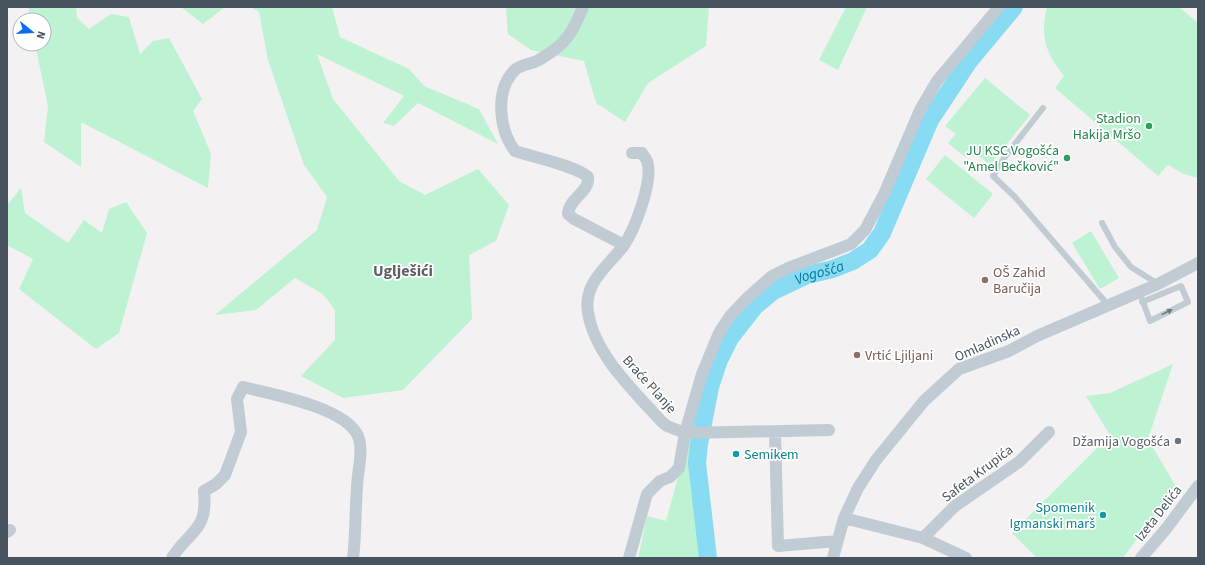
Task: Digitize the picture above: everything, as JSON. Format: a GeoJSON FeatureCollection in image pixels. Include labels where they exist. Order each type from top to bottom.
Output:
{"type":"FeatureCollection","features":[{"type":"Feature","properties":{"kind":"street"},"geometry":{"type":"LineString","coordinates":[[583,7],[574,28],[560,46],[538,60],[517,68],[508,78],[502,95],[501,111],[510,145],[515,151],[584,173],[588,177],[587,185],[568,207],[568,214],[574,219],[624,245]]}},
{"type":"Feature","properties":{"kind":"street"},"geometry":{"type":"LineString","coordinates":[[629,558],[647,494],[660,481],[670,476],[679,468],[702,374],[719,333],[730,316],[746,299],[772,276],[788,268],[850,244],[865,230],[884,194],[920,110],[937,81],[999,7]]}},
{"type":"Feature","properties":{"kind":"street","name":"Braće Planje"},"geometry":{"type":"LineString","coordinates":[[632,153],[642,153],[647,160],[648,176],[638,216],[624,245],[596,278],[590,290],[587,310],[589,320],[613,367],[662,422],[667,426],[689,432]]}},
{"type":"Feature","properties":{"kind":"street","name":"Omladinska"},"geometry":{"type":"LineString","coordinates":[[833,558],[844,518],[858,488],[876,460],[924,401],[959,369],[1009,351],[1108,305],[1141,297],[1158,284],[1198,263]]}},
{"type":"Feature","properties":{"kind":"street"},"geometry":{"type":"LineString","coordinates":[[172,558],[178,548],[193,534],[202,521],[206,507],[204,491],[216,484],[225,475],[241,432],[237,399],[243,387],[308,403],[341,419],[350,426],[358,437],[360,455],[356,499],[356,532],[353,558]]}},
{"type":"Feature","properties":{"kind":"street"},"geometry":{"type":"LineString","coordinates":[[689,432],[775,432],[829,430]]}},
{"type":"Feature","properties":{"kind":"street"},"geometry":{"type":"LineString","coordinates":[[775,432],[778,552],[837,541]]}},
{"type":"Feature","properties":{"kind":"street","name":"Safeta Krupića"},"geometry":{"type":"LineString","coordinates":[[923,538],[955,506],[1019,462],[1049,432]]}},
{"type":"Feature","properties":{"kind":"street","name":"Izeta Delića"},"geometry":{"type":"LineString","coordinates":[[1141,558],[1166,530],[1198,486]]}},
{"type":"Feature","properties":{"kind":"street"},"geometry":{"type":"LineString","coordinates":[[844,518],[923,538],[966,558]]}},
{"type":"Feature","properties":{"kind":"lane"},"geometry":{"type":"LineString","coordinates":[[1044,108],[1004,158],[993,176],[1015,197],[1108,305]]}},
{"type":"Feature","properties":{"kind":"lane"},"geometry":{"type":"LineString","coordinates":[[1102,223],[1115,248],[1131,267],[1158,284]]}},
{"type":"Feature","properties":{"kind":"lane"},"geometry":{"type":"LineString","coordinates":[[1181,286],[1188,302],[1150,321],[1141,297],[1181,286]]}},
{"type":"Feature","properties":{"kind":"green space"},"geometry":{"type":"Polygon","coordinates":[[[28,7],[76,7],[77,18],[89,29],[111,14],[129,17],[140,54],[153,41],[169,38],[202,99],[193,111],[211,154],[208,188],[81,122],[81,167],[44,142],[48,106],[37,52],[52,52],[52,12],[29,12],[28,7]]]}},
{"type":"Feature","properties":{"kind":"green space"},"geometry":{"type":"Polygon","coordinates":[[[181,7],[225,7],[203,24],[181,7]]]}},
{"type":"Feature","properties":{"kind":"green space"},"geometry":{"type":"Polygon","coordinates":[[[251,7],[332,7],[340,37],[409,69],[424,86],[479,109],[498,144],[418,103],[394,126],[383,123],[404,96],[317,54],[333,99],[399,181],[425,195],[478,169],[509,205],[496,241],[469,255],[472,319],[403,390],[343,398],[301,376],[335,340],[335,310],[323,294],[295,278],[256,310],[215,315],[317,230],[327,197],[304,165],[268,60],[259,12],[251,7]]]}},
{"type":"Feature","properties":{"kind":"green space"},"geometry":{"type":"Polygon","coordinates":[[[506,7],[709,7],[706,46],[648,83],[625,122],[596,103],[584,61],[531,50],[508,34],[506,7]]]}},
{"type":"Feature","properties":{"kind":"green space"},"geometry":{"type":"Polygon","coordinates":[[[846,7],[867,7],[838,70],[819,60],[846,7]]]}},
{"type":"Feature","properties":{"kind":"green space","name":"Stadion Hakija Mršo"},"geometry":{"type":"Polygon","coordinates":[[[1047,7],[1179,7],[1198,23],[1198,178],[1184,174],[1168,165],[1158,176],[1055,88],[1064,76],[1048,52],[1044,36],[1047,7]]]}},
{"type":"Feature","properties":{"kind":"green space","name":"JU KSC Vogošća \"Amel Bečković\""},"geometry":{"type":"Polygon","coordinates":[[[985,78],[1030,115],[990,165],[971,150],[965,157],[948,143],[956,134],[945,126],[985,78]]]}},
{"type":"Feature","properties":{"kind":"green space"},"geometry":{"type":"Polygon","coordinates":[[[945,155],[993,194],[974,218],[926,179],[945,155]]]}},
{"type":"Feature","properties":{"kind":"green space"},"geometry":{"type":"Polygon","coordinates":[[[21,188],[25,213],[68,243],[84,220],[102,233],[109,209],[126,202],[147,233],[119,333],[96,349],[19,289],[33,259],[7,245],[7,205],[21,188]]]}},
{"type":"Feature","properties":{"kind":"green space"},"geometry":{"type":"Polygon","coordinates":[[[1091,231],[1119,278],[1100,289],[1072,243],[1091,231]]]}},
{"type":"Feature","properties":{"kind":"green space"},"geometry":{"type":"Polygon","coordinates":[[[730,316],[741,323],[719,360],[710,387],[699,444],[697,463],[708,558],[638,558],[647,516],[666,521],[677,481],[685,433],[730,316]]]}},
{"type":"Feature","properties":{"kind":"green space"},"geometry":{"type":"Polygon","coordinates":[[[1173,364],[1148,439],[1178,490],[1149,522],[1123,558],[1037,558],[1012,533],[1110,435],[1086,396],[1110,393],[1173,364]]]}},
{"type":"Feature","properties":{"kind":"waterway","name":"Vogošća"},"geometry":{"type":"LineString","coordinates":[[708,558],[697,463],[699,444],[710,387],[719,360],[730,338],[755,306],[773,291],[807,275],[833,269],[853,261],[870,250],[882,233],[930,120],[969,61],[1014,7]]}},
{"type":"Feature","properties":{"kind":"place","name":"Stadion Hakija Mršo"},"geometry":{"type":"Point","coordinates":[1149,126]}},
{"type":"Feature","properties":{"kind":"place","name":"JU KSC Vogošća \"Amel Bečković\""},"geometry":{"type":"Point","coordinates":[1067,158]}},
{"type":"Feature","properties":{"kind":"place","name":"OŠ Zahid Baručija"},"geometry":{"type":"Point","coordinates":[985,280]}},
{"type":"Feature","properties":{"kind":"place","name":"Vrtić Ljiljani"},"geometry":{"type":"Point","coordinates":[857,355]}},
{"type":"Feature","properties":{"kind":"place","name":"Džamija Vogošća"},"geometry":{"type":"Point","coordinates":[1178,441]}},
{"type":"Feature","properties":{"kind":"place","name":"Semikem"},"geometry":{"type":"Point","coordinates":[736,454]}},
{"type":"Feature","properties":{"kind":"place","name":"Spomenik Igmanski marš"},"geometry":{"type":"Point","coordinates":[1103,515]}},
{"type":"Feature","properties":{"kind":"district","name":"Uglješići"},"geometry":{"type":"Point","coordinates":[403,270]}}]}
